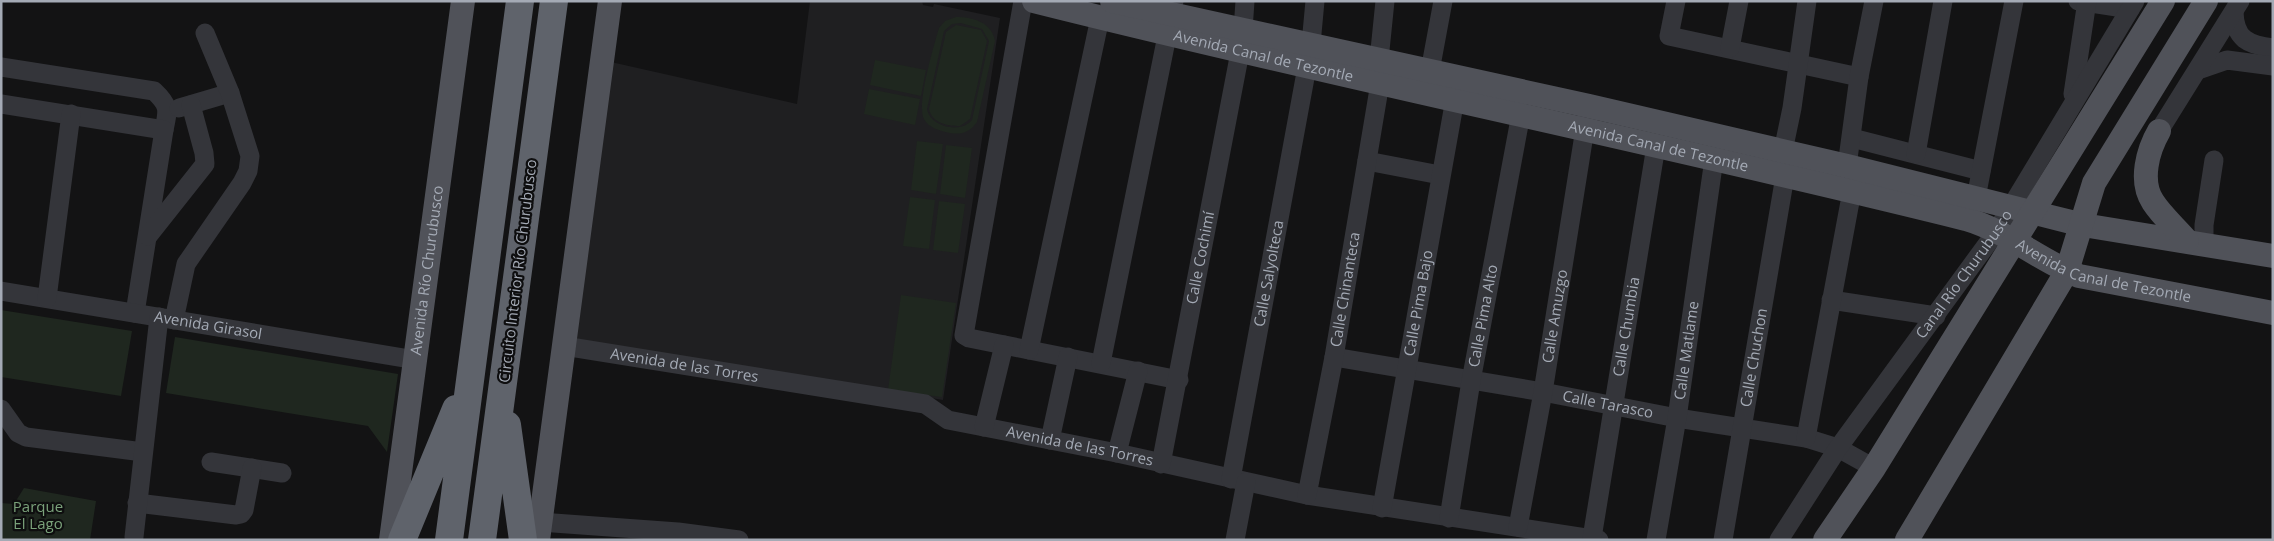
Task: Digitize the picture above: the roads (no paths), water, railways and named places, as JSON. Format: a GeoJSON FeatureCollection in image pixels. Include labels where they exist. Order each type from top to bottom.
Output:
{"type":"FeatureCollection","features":[{"type":"Feature","properties":{"kind":"highway"},"geometry":{"type":"LineString","coordinates":[[449,540],[520,1]]}},
{"type":"Feature","properties":{"kind":"highway","name":"Circuito Interior Río Churubusco"},"geometry":{"type":"LineString","coordinates":[[482,540],[554,1]]}},
{"type":"Feature","properties":{"kind":"highway"},"geometry":{"type":"LineString","coordinates":[[402,540],[470,376]]}},
{"type":"Feature","properties":{"kind":"highway"},"geometry":{"type":"LineString","coordinates":[[504,378],[507,424],[534,534]]}},
{"type":"Feature","properties":{"kind":"main road","name":"Avenida Río Churubusco"},"geometry":{"type":"LineString","coordinates":[[391,540],[463,1]]}},
{"type":"Feature","properties":{"kind":"main road"},"geometry":{"type":"LineString","coordinates":[[534,534],[564,346],[610,1]]}},
{"type":"Feature","properties":{"kind":"main road","name":"Avenida Canal de Tezontle"},"geometry":{"type":"LineString","coordinates":[[1034,1],[1172,17],[1307,67],[1380,72],[1430,71],[1847,166],[2083,225],[2273,256]]}},
{"type":"Feature","properties":{"kind":"main road","name":"Canal Río Churubusco"},"geometry":{"type":"LineString","coordinates":[[1825,540],[1874,468],[2006,237],[2034,213],[2163,1]]}},
{"type":"Feature","properties":{"kind":"main road"},"geometry":{"type":"LineString","coordinates":[[1907,540],[2067,271],[2083,225],[2089,197],[2102,169],[2206,1]]}},
{"type":"Feature","properties":{"kind":"main road","name":"Avenida Canal de Tezontle"},"geometry":{"type":"LineString","coordinates":[[1241,41],[1310,44],[1455,99],[1852,191],[1978,223],[2067,271],[2091,279],[2273,313]]}},
{"type":"Feature","properties":{"kind":"main road"},"geometry":{"type":"LineString","coordinates":[[2102,169],[2159,131]]}},
{"type":"Feature","properties":{"kind":"main road"},"geometry":{"type":"LineString","coordinates":[[2159,131],[2148,158],[2148,190],[2152,201],[2196,242]]}},
{"type":"Feature","properties":{"kind":"street"},"geometry":{"type":"LineString","coordinates":[[1024,1],[963,329],[964,335],[969,338],[1178,380]]}},
{"type":"Feature","properties":{"kind":"street","name":"Calle Cochimí"},"geometry":{"type":"LineString","coordinates":[[1162,464],[1241,41],[1245,1]]}},
{"type":"Feature","properties":{"kind":"street"},"geometry":{"type":"LineString","coordinates":[[1310,44],[1315,1]]}},
{"type":"Feature","properties":{"kind":"street","name":"Calle Chinanteca"},"geometry":{"type":"LineString","coordinates":[[1306,495],[1334,357],[1367,161],[1380,72],[1385,1]]}},
{"type":"Feature","properties":{"kind":"street"},"geometry":{"type":"LineString","coordinates":[[1430,71],[1443,1]]}},
{"type":"Feature","properties":{"kind":"street"},"geometry":{"type":"LineString","coordinates":[[1676,1],[1669,36],[1859,77]]}},
{"type":"Feature","properties":{"kind":"street"},"geometry":{"type":"LineString","coordinates":[[1730,48],[1739,1]]}},
{"type":"Feature","properties":{"kind":"street"},"geometry":{"type":"LineString","coordinates":[[1783,151],[1808,1]]}},
{"type":"Feature","properties":{"kind":"street"},"geometry":{"type":"LineString","coordinates":[[1847,166],[1859,77],[1874,1]]}},
{"type":"Feature","properties":{"kind":"street"},"geometry":{"type":"LineString","coordinates":[[1916,154],[1943,1]]}},
{"type":"Feature","properties":{"kind":"street"},"geometry":{"type":"LineString","coordinates":[[1976,198],[2014,1]]}},
{"type":"Feature","properties":{"kind":"street"},"geometry":{"type":"LineString","coordinates":[[2072,102],[2084,2],[2132,5]]}},
{"type":"Feature","properties":{"kind":"street","name":"Canal Río Churubusco"},"geometry":{"type":"LineString","coordinates":[[1779,540],[1838,448],[1936,316],[2006,237],[2010,207],[2132,5]]}},
{"type":"Feature","properties":{"kind":"street"},"geometry":{"type":"LineString","coordinates":[[2237,6],[2236,27],[2244,39],[2249,44],[2273,48]]}},
{"type":"Feature","properties":{"kind":"street"},"geometry":{"type":"LineString","coordinates":[[2159,131],[2237,6]]}},
{"type":"Feature","properties":{"kind":"street"},"geometry":{"type":"LineString","coordinates":[[1030,350],[1106,10]]}},
{"type":"Feature","properties":{"kind":"street"},"geometry":{"type":"LineString","coordinates":[[1101,363],[1172,17]]}},
{"type":"Feature","properties":{"kind":"street"},"geometry":{"type":"LineString","coordinates":[[134,537],[143,452],[167,318],[186,264],[242,183],[248,171],[250,156],[230,93],[205,34]]}},
{"type":"Feature","properties":{"kind":"street"},"geometry":{"type":"LineString","coordinates":[[2198,70],[2227,60],[2273,66]]}},
{"type":"Feature","properties":{"kind":"street"},"geometry":{"type":"LineString","coordinates":[[1,67],[154,91],[166,102],[168,111],[135,313]]}},
{"type":"Feature","properties":{"kind":"street","name":"Calle Salyolteca"},"geometry":{"type":"LineString","coordinates":[[1235,540],[1238,481],[1307,67]]}},
{"type":"Feature","properties":{"kind":"street"},"geometry":{"type":"LineString","coordinates":[[168,111],[230,93]]}},
{"type":"Feature","properties":{"kind":"street","name":"Calle Pima Bajo"},"geometry":{"type":"LineString","coordinates":[[1382,508],[1405,369],[1455,99]]}},
{"type":"Feature","properties":{"kind":"street"},"geometry":{"type":"LineString","coordinates":[[1,104],[164,130]]}},
{"type":"Feature","properties":{"kind":"street"},"geometry":{"type":"LineString","coordinates":[[148,237],[205,164],[204,153],[191,105]]}},
{"type":"Feature","properties":{"kind":"street","name":"Calle Amuzgo"},"geometry":{"type":"LineString","coordinates":[[1518,527],[1543,392],[1589,106]]}},
{"type":"Feature","properties":{"kind":"street"},"geometry":{"type":"LineString","coordinates":[[47,298],[71,114]]}},
{"type":"Feature","properties":{"kind":"street","name":"Calle Pima Alto"},"geometry":{"type":"LineString","coordinates":[[1449,518],[1470,380],[1521,114]]}},
{"type":"Feature","properties":{"kind":"street"},"geometry":{"type":"LineString","coordinates":[[1852,138],[1981,171]]}},
{"type":"Feature","properties":{"kind":"street","name":"Calle Chumbia"},"geometry":{"type":"LineString","coordinates":[[1595,539],[1614,405],[1656,146]]}},
{"type":"Feature","properties":{"kind":"street","name":"Calle Matlame"},"geometry":{"type":"LineString","coordinates":[[1656,540],[1677,418],[1714,159]]}},
{"type":"Feature","properties":{"kind":"street"},"geometry":{"type":"LineString","coordinates":[[2196,242],[2204,225],[2214,160]]}},
{"type":"Feature","properties":{"kind":"street"},"geometry":{"type":"LineString","coordinates":[[1367,161],[1440,176]]}},
{"type":"Feature","properties":{"kind":"street","name":"Calle Chuchon"},"geometry":{"type":"LineString","coordinates":[[1723,540],[1785,176]]}},
{"type":"Feature","properties":{"kind":"street"},"geometry":{"type":"LineString","coordinates":[[1806,438],[1852,191]]}},
{"type":"Feature","properties":{"kind":"street","name":"Avenida Girasol"},"geometry":{"type":"LineString","coordinates":[[1,291],[416,360]]}},
{"type":"Feature","properties":{"kind":"street"},"geometry":{"type":"LineString","coordinates":[[1831,300],[1936,316]]}},
{"type":"Feature","properties":{"kind":"street"},"geometry":{"type":"LineString","coordinates":[[984,427],[1004,345]]}},
{"type":"Feature","properties":{"kind":"street","name":"Avenida de las Torres"},"geometry":{"type":"LineString","coordinates":[[564,346],[925,404],[948,420],[1117,453],[1306,495],[1595,539]]}},
{"type":"Feature","properties":{"kind":"street"},"geometry":{"type":"LineString","coordinates":[[1050,440],[1068,357]]}},
{"type":"Feature","properties":{"kind":"street","name":"Calle Tarasco"},"geometry":{"type":"LineString","coordinates":[[1334,357],[1543,392],[1677,418],[1806,438],[1838,448],[1874,468]]}},
{"type":"Feature","properties":{"kind":"street"},"geometry":{"type":"LineString","coordinates":[[1117,453],[1138,371]]}},
{"type":"Feature","properties":{"kind":"street"},"geometry":{"type":"LineString","coordinates":[[1,409],[18,433],[26,437],[143,452]]}},
{"type":"Feature","properties":{"kind":"street"},"geometry":{"type":"LineString","coordinates":[[211,462],[282,473]]}},
{"type":"Feature","properties":{"kind":"street"},"geometry":{"type":"LineString","coordinates":[[137,503],[236,515],[241,514],[244,510],[252,468]]}},
{"type":"Feature","properties":{"kind":"street"},"geometry":{"type":"LineString","coordinates":[[534,534],[678,532],[739,540]]}},
{"type":"Feature","properties":{"kind":"park label","name":"Parque El Lago"},"geometry":{"type":"Point","coordinates":[38,516]}}]}
